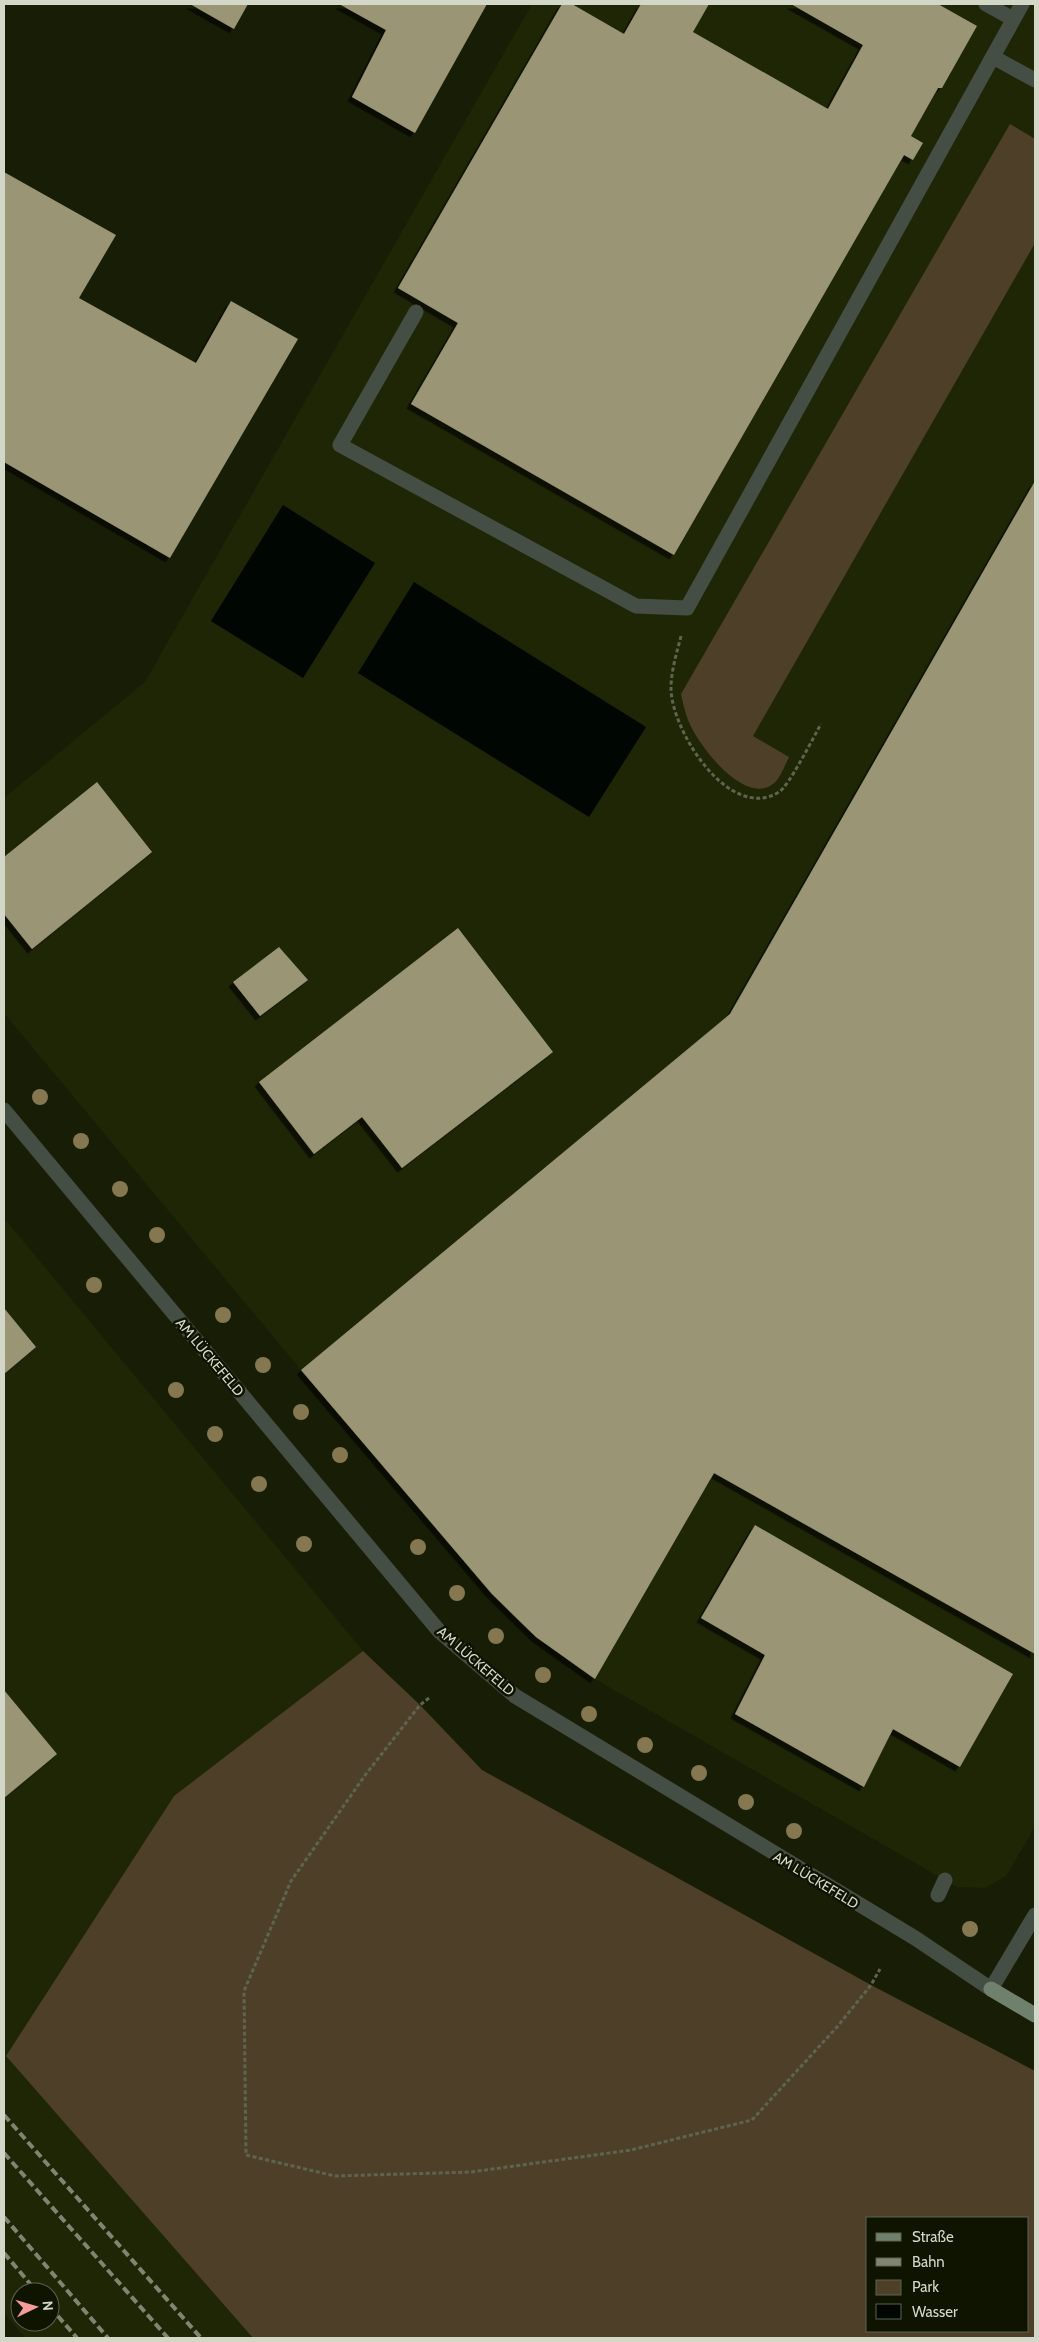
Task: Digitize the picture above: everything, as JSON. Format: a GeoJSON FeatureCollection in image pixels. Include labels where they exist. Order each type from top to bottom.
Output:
{"type":"FeatureCollection","features":[{"type":"Feature","properties":{"kind":"main road"},"geometry":{"type":"LineString","coordinates":[[991,1988],[1035,2015]]}},
{"type":"Feature","properties":{"kind":"street"},"geometry":{"type":"LineString","coordinates":[[986,4],[1013,19]]}},
{"type":"Feature","properties":{"kind":"street"},"geometry":{"type":"LineString","coordinates":[[416,312],[340,445],[636,606],[687,608],[1022,4]]}},
{"type":"Feature","properties":{"kind":"street"},"geometry":{"type":"LineString","coordinates":[[993,57],[1035,80]]}},
{"type":"Feature","properties":{"kind":"street","name":"AM LÜCKEFELD"},"geometry":{"type":"LineString","coordinates":[[4,1110],[440,1631],[515,1696],[914,1938],[991,1988]]}},
{"type":"Feature","properties":{"kind":"street"},"geometry":{"type":"LineString","coordinates":[[938,1895],[946,1880]]}},
{"type":"Feature","properties":{"kind":"street"},"geometry":{"type":"LineString","coordinates":[[991,1988],[1035,1915]]}},
{"type":"Feature","properties":{"kind":"path"},"geometry":{"type":"LineString","coordinates":[[687,608],[671,688],[674,707],[676,716],[703,767],[718,781],[738,792],[754,797],[769,797],[781,791],[821,724]]}},
{"type":"Feature","properties":{"kind":"path"},"geometry":{"type":"LineString","coordinates":[[429,1698],[420,1705],[366,1774],[291,1882],[244,1990],[246,2155],[335,2176],[471,2172],[631,2150],[752,2120],[837,2027],[871,1985],[880,1969]]}},
{"type":"Feature","properties":{"kind":"shaded area"},"geometry":{"type":"Polygon","coordinates":[[[532,4],[1035,4],[1035,481],[730,1014],[301,1370],[4,1013],[4,798],[145,682],[532,4]]]}},
{"type":"Feature","properties":{"kind":"shaded area"},"geometry":{"type":"Polygon","coordinates":[[[4,1218],[363,1651],[174,1796],[6,2056],[253,2338],[25,2338],[20,2332],[60,2332],[60,2282],[10,2282],[10,2320],[4,2313],[4,1218]]]}},
{"type":"Feature","properties":{"kind":"shaded area"},"geometry":{"type":"Polygon","coordinates":[[[714,1473],[1035,1654],[1035,1827],[1006,1876],[985,1888],[957,1887],[595,1679],[714,1473]]]}},
{"type":"Feature","properties":{"kind":"green space"},"geometry":{"type":"Polygon","coordinates":[[[1010,124],[1035,139],[1035,243],[753,736],[789,757],[782,772],[773,784],[761,789],[749,787],[736,780],[711,757],[693,731],[681,694],[1010,124]]]}},
{"type":"Feature","properties":{"kind":"green space"},"geometry":{"type":"Polygon","coordinates":[[[363,1651],[420,1705],[482,1770],[871,1985],[1035,2071],[1035,2338],[253,2338],[6,2056],[174,1796],[363,1651]]]}},
{"type":"Feature","properties":{"kind":"water"},"geometry":{"type":"Polygon","coordinates":[[[283,505],[375,563],[303,678],[211,621],[283,505]]]}},
{"type":"Feature","properties":{"kind":"water"},"geometry":{"type":"Polygon","coordinates":[[[414,582],[646,727],[589,817],[358,673],[414,582]]]}},
{"type":"Feature","properties":{"kind":"building"},"geometry":{"type":"Polygon","coordinates":[[[190,4],[248,4],[234,29],[190,4]]]}},
{"type":"Feature","properties":{"kind":"building"},"geometry":{"type":"Polygon","coordinates":[[[339,4],[487,4],[415,133],[352,97],[386,30],[339,4]]]}},
{"type":"Feature","properties":{"kind":"building"},"geometry":{"type":"Polygon","coordinates":[[[562,4],[572,4],[624,34],[641,4],[709,4],[693,32],[828,109],[863,45],[791,4],[938,4],[977,26],[942,88],[938,88],[911,136],[923,143],[913,160],[904,155],[674,555],[411,404],[458,323],[398,288],[562,4]]]}},
{"type":"Feature","properties":{"kind":"building"},"geometry":{"type":"Polygon","coordinates":[[[4,172],[116,235],[79,298],[196,363],[231,301],[298,339],[170,558],[4,462],[4,172]]]}},
{"type":"Feature","properties":{"kind":"building"},"geometry":{"type":"Polygon","coordinates":[[[1035,481],[1035,1654],[714,1473],[595,1679],[536,1637],[492,1594],[301,1370],[730,1014],[1035,481]]]}},
{"type":"Feature","properties":{"kind":"building"},"geometry":{"type":"Polygon","coordinates":[[[97,782],[152,852],[32,949],[4,914],[4,857],[97,782]]]}},
{"type":"Feature","properties":{"kind":"building"},"geometry":{"type":"Polygon","coordinates":[[[458,928],[553,1052],[402,1168],[362,1117],[314,1154],[259,1082],[458,928]]]}},
{"type":"Feature","properties":{"kind":"building"},"geometry":{"type":"Polygon","coordinates":[[[279,947],[308,980],[260,1016],[233,982],[279,947]]]}},
{"type":"Feature","properties":{"kind":"building"},"geometry":{"type":"Polygon","coordinates":[[[4,1308],[36,1347],[4,1374],[4,1308]]]}},
{"type":"Feature","properties":{"kind":"building"},"geometry":{"type":"Polygon","coordinates":[[[755,1525],[1013,1674],[960,1767],[893,1729],[864,1787],[735,1714],[765,1655],[701,1618],[755,1525]]]}},
{"type":"Feature","properties":{"kind":"building"},"geometry":{"type":"Polygon","coordinates":[[[4,1690],[57,1754],[4,1798],[4,1690]]]}},
{"type":"Feature","properties":{"kind":"railway"},"geometry":{"type":"LineString","coordinates":[[4,2115],[201,2338]]}},
{"type":"Feature","properties":{"kind":"railway"},"geometry":{"type":"LineString","coordinates":[[4,2153],[168,2338]]}},
{"type":"Feature","properties":{"kind":"railway"},"geometry":{"type":"LineString","coordinates":[[4,2217],[108,2338]]}},
{"type":"Feature","properties":{"kind":"railway"},"geometry":{"type":"LineString","coordinates":[[4,2253],[29,2282]]}},
{"type":"Feature","properties":{"kind":"railway"},"geometry":{"type":"LineString","coordinates":[[60,2318],[77,2338]]}}]}
